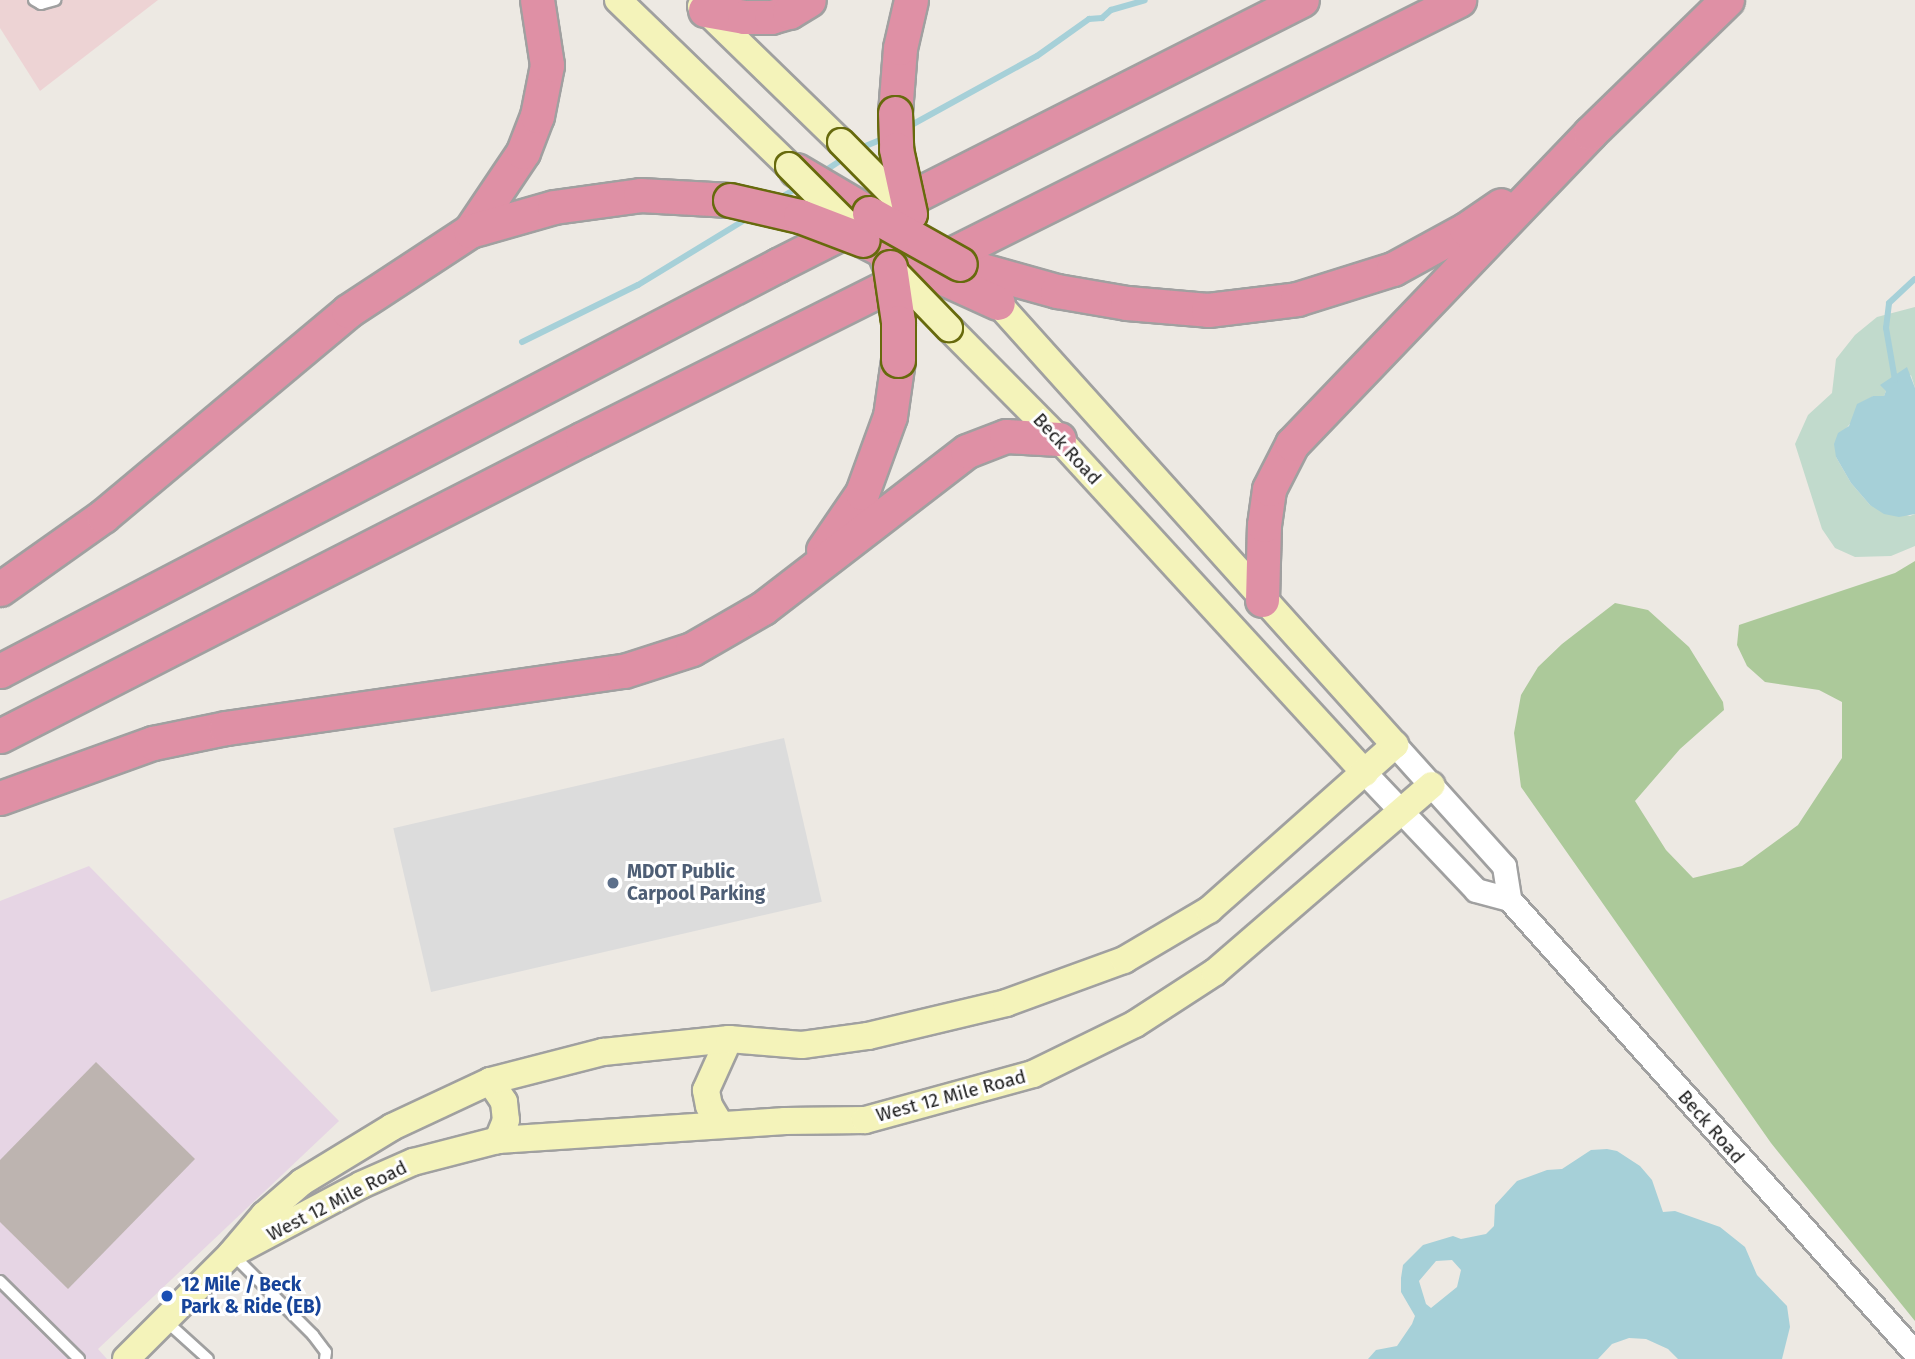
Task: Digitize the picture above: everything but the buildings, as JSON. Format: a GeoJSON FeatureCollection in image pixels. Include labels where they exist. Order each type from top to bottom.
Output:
{"type":"FeatureCollection","features":[{"type":"Feature","properties":{"kind":"highway"},"geometry":{"type":"LineString","coordinates":[[470,231],[523,152],[537,116],[547,65],[537,0]]}},
{"type":"Feature","properties":{"kind":"highway"},"geometry":{"type":"LineString","coordinates":[[699,5],[744,17],[771,17],[789,12],[809,0]]}},
{"type":"Feature","properties":{"kind":"highway"},"geometry":{"type":"LineString","coordinates":[[911,0],[900,48],[895,113],[896,149],[919,242],[949,328]]}},
{"type":"Feature","properties":{"kind":"highway"},"geometry":{"type":"LineString","coordinates":[[0,671],[778,265],[1301,0]]}},
{"type":"Feature","properties":{"kind":"highway"},"geometry":{"type":"LineString","coordinates":[[0,736],[569,445],[1460,0]]}},
{"type":"Feature","properties":{"kind":"highway"},"geometry":{"type":"LineString","coordinates":[[1262,600],[1264,525],[1269,489],[1292,444],[1590,133],[1727,0]]}},
{"type":"Feature","properties":{"kind":"highway"},"geometry":{"type":"LineString","coordinates":[[0,589],[103,516],[348,311],[470,231],[554,207],[640,195],[730,200],[800,216],[876,243],[919,242],[960,264],[1034,285],[1127,303],[1208,310],[1297,299],[1393,269],[1466,229],[1523,189],[1590,133]]}},
{"type":"Feature","properties":{"kind":"highway"},"geometry":{"type":"LineString","coordinates":[[763,608],[821,552],[862,493],[890,416],[898,360],[898,323],[876,243],[841,142]]}},
{"type":"Feature","properties":{"kind":"highway"},"geometry":{"type":"LineString","coordinates":[[789,166],[876,243]]}},
{"type":"Feature","properties":{"kind":"highway"},"geometry":{"type":"LineString","coordinates":[[919,242],[999,303]]}},
{"type":"Feature","properties":{"kind":"highway"},"geometry":{"type":"LineString","coordinates":[[0,798],[153,743],[226,728],[624,671],[692,649],[763,608],[967,451],[1006,436],[1059,439]]}},
{"type":"Feature","properties":{"kind":"main road"},"geometry":{"type":"LineString","coordinates":[[618,0],[789,166]]}},
{"type":"Feature","properties":{"kind":"main road"},"geometry":{"type":"LineString","coordinates":[[699,5],[841,142],[919,242]]}},
{"type":"Feature","properties":{"kind":"main road","name":"Beck Road"},"geometry":{"type":"LineString","coordinates":[[876,243],[949,328],[1059,439],[1365,773]]}},
{"type":"Feature","properties":{"kind":"main road"},"geometry":{"type":"LineString","coordinates":[[960,264],[999,303],[1262,600],[1395,745]]}},
{"type":"Feature","properties":{"kind":"main road","name":"West 12 Mile Road"},"geometry":{"type":"LineString","coordinates":[[126,1359],[231,1254],[264,1214],[302,1182],[392,1127],[490,1081],[603,1052],[729,1039],[802,1045],[868,1036],[1006,1003],[1124,960],[1209,910],[1395,745]]}},
{"type":"Feature","properties":{"kind":"main road","name":"West 12 Mile Road"},"geometry":{"type":"LineString","coordinates":[[231,1254],[361,1185],[413,1162],[498,1140],[720,1124],[865,1120],[1033,1074],[1135,1024],[1215,972],[1432,785]]}},
{"type":"Feature","properties":{"kind":"main road"},"geometry":{"type":"LineString","coordinates":[[720,1124],[709,1106],[706,1090],[729,1039]]}},
{"type":"Feature","properties":{"kind":"main road"},"geometry":{"type":"LineString","coordinates":[[490,1081],[504,1102],[506,1120],[498,1140]]}},
{"type":"Feature","properties":{"kind":"street"},"geometry":{"type":"LineString","coordinates":[[1395,745],[1504,866],[1509,899]]}},
{"type":"Feature","properties":{"kind":"street","name":"Beck Road"},"geometry":{"type":"LineString","coordinates":[[1365,773],[1476,890],[1509,899],[1915,1353]]}},
{"type":"Feature","properties":{"kind":"lane"},"geometry":{"type":"LineString","coordinates":[[34,0],[41,4],[55,0]]}},
{"type":"Feature","properties":{"kind":"lane"},"geometry":{"type":"LineString","coordinates":[[231,1254],[313,1335],[326,1352],[326,1359]]}},
{"type":"Feature","properties":{"kind":"lane"},"geometry":{"type":"LineString","coordinates":[[0,1281],[79,1359]]}},
{"type":"Feature","properties":{"kind":"lane"},"geometry":{"type":"LineString","coordinates":[[165,1320],[208,1359]]}},
{"type":"Feature","properties":{"kind":"shaded area"},"geometry":{"type":"Polygon","coordinates":[[[0,0],[158,0],[40,91],[0,28],[0,0]]]}},
{"type":"Feature","properties":{"kind":"shaded area","name":"MDOT Public Carpool Parking"},"geometry":{"type":"Polygon","coordinates":[[[784,738],[822,902],[431,992],[393,828],[784,738]]]}},
{"type":"Feature","properties":{"kind":"shaded area"},"geometry":{"type":"Polygon","coordinates":[[[89,866],[339,1121],[98,1349],[107,1359],[0,1359],[0,901],[89,866]]]}},
{"type":"Feature","properties":{"kind":"green space"},"geometry":{"type":"Polygon","coordinates":[[[1915,307],[1915,388],[1911,375],[1886,391],[1884,396],[1873,396],[1844,431],[1836,457],[1851,483],[1870,505],[1910,516],[1915,514],[1915,546],[1891,556],[1855,557],[1835,548],[1822,529],[1795,444],[1808,415],[1832,393],[1836,359],[1855,335],[1877,317],[1915,307]]]}},
{"type":"Feature","properties":{"kind":"green space"},"geometry":{"type":"Polygon","coordinates":[[[1915,561],[1915,1321],[1771,1143],[1521,787],[1514,733],[1521,695],[1538,667],[1562,644],[1615,603],[1648,610],[1689,647],[1723,702],[1724,710],[1680,749],[1635,801],[1666,850],[1693,878],[1742,866],[1798,825],[1842,758],[1842,702],[1819,690],[1765,682],[1747,666],[1737,645],[1739,625],[1895,573],[1915,561]]]}},
{"type":"Feature","properties":{"kind":"water"},"geometry":{"type":"Polygon","coordinates":[[[1907,367],[1915,388],[1915,514],[1899,517],[1884,514],[1870,505],[1851,483],[1836,457],[1834,444],[1838,433],[1849,426],[1857,404],[1873,396],[1884,396],[1886,391],[1880,385],[1907,367]]]}},
{"type":"Feature","properties":{"kind":"water"},"geometry":{"type":"Polygon","coordinates":[[[1591,1150],[1617,1151],[1640,1166],[1652,1180],[1663,1212],[1675,1211],[1720,1227],[1745,1247],[1757,1275],[1787,1306],[1790,1327],[1782,1359],[1678,1359],[1668,1349],[1646,1339],[1629,1338],[1612,1344],[1598,1359],[1368,1359],[1376,1350],[1397,1346],[1412,1324],[1415,1316],[1401,1292],[1401,1278],[1403,1265],[1423,1245],[1453,1236],[1461,1239],[1486,1234],[1494,1226],[1495,1205],[1517,1181],[1547,1170],[1562,1169],[1591,1150]],[[1452,1260],[1436,1261],[1419,1281],[1426,1304],[1431,1308],[1457,1287],[1461,1270],[1452,1260]]]}},
{"type":"Feature","properties":{"kind":"waterway"},"geometry":{"type":"LineString","coordinates":[[906,128],[1037,56],[1089,19],[1102,18],[1111,10],[1145,0]]}},
{"type":"Feature","properties":{"kind":"waterway"},"geometry":{"type":"LineString","coordinates":[[858,149],[887,137]]}},
{"type":"Feature","properties":{"kind":"waterway"},"geometry":{"type":"LineString","coordinates":[[823,172],[846,157]]}},
{"type":"Feature","properties":{"kind":"waterway"},"geometry":{"type":"LineString","coordinates":[[778,199],[799,187]]}},
{"type":"Feature","properties":{"kind":"waterway"},"geometry":{"type":"LineString","coordinates":[[522,342],[638,285],[751,216]]}},
{"type":"Feature","properties":{"kind":"waterway"},"geometry":{"type":"LineString","coordinates":[[1895,380],[1886,328],[1889,303],[1915,279]]}},
{"type":"Feature","properties":{"kind":"place","name":"MDOT Public Carpool Parking"},"geometry":{"type":"Point","coordinates":[613,883]}},
{"type":"Feature","properties":{"kind":"place","name":"12 Mile / Beck Park & Ride (EB)"},"geometry":{"type":"Point","coordinates":[167,1296]}}]}
